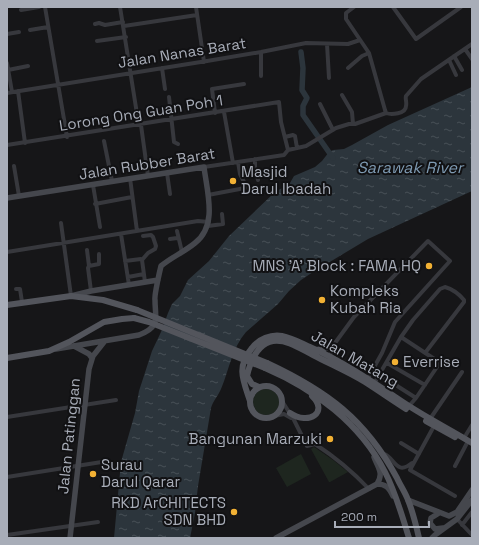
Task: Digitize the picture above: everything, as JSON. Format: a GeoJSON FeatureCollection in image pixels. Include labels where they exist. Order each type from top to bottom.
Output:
{"type":"FeatureCollection","features":[{"type":"Feature","properties":{"kind":"main road","name":"Jalan Rubber Barat"},"geometry":{"type":"LineString","coordinates":[[7,198],[204,167]]}},
{"type":"Feature","properties":{"kind":"main road"},"geometry":{"type":"LineString","coordinates":[[7,358],[139,335],[152,327],[156,315],[154,300],[161,266],[201,238],[208,224],[210,215],[204,167]]}},
{"type":"Feature","properties":{"kind":"main road"},"geometry":{"type":"LineString","coordinates":[[7,305],[71,296],[91,290],[158,280]]}},
{"type":"Feature","properties":{"kind":"main road"},"geometry":{"type":"LineString","coordinates":[[71,296],[104,300],[137,310],[306,383],[346,411],[359,423],[384,454],[408,500],[419,538]]}},
{"type":"Feature","properties":{"kind":"main road"},"geometry":{"type":"LineString","coordinates":[[7,355],[56,345],[80,332],[104,322],[134,318],[149,322],[266,365],[330,405],[344,418],[373,452],[385,471],[401,510],[409,538]]}},
{"type":"Feature","properties":{"kind":"main road"},"geometry":{"type":"LineString","coordinates":[[48,351],[104,322]]}},
{"type":"Feature","properties":{"kind":"main road","name":"Jalan Matang"},"geometry":{"type":"LineString","coordinates":[[250,401],[241,372],[243,362],[250,350],[264,338],[281,336],[329,353],[364,382],[434,426],[469,443]]}},
{"type":"Feature","properties":{"kind":"main road","name":"Jalan Matang"},"geometry":{"type":"LineString","coordinates":[[259,387],[252,384],[247,376],[249,368],[257,352],[267,342],[279,340],[329,353],[336,360],[375,382],[409,406],[469,443]]}},
{"type":"Feature","properties":{"kind":"main road","name":"Jalan Patinggan"},"geometry":{"type":"LineString","coordinates":[[70,538],[88,376],[92,358],[100,345],[105,342]]}},
{"type":"Feature","properties":{"kind":"main road"},"geometry":{"type":"LineString","coordinates":[[74,346],[92,358]]}},
{"type":"Feature","properties":{"kind":"main road"},"geometry":{"type":"LineString","coordinates":[[318,350],[329,353]]}},
{"type":"Feature","properties":{"kind":"main road"},"geometry":{"type":"LineString","coordinates":[[265,386],[274,388],[278,392],[282,401],[280,410],[274,416],[264,418],[252,410],[250,401],[252,393],[259,387],[265,386]]}},
{"type":"Feature","properties":{"kind":"main road"},"geometry":{"type":"LineString","coordinates":[[290,413],[300,418],[309,418],[316,414],[318,410],[317,402],[302,387]]}},
{"type":"Feature","properties":{"kind":"main road"},"geometry":{"type":"LineString","coordinates":[[276,538],[377,484],[381,478],[381,474],[373,452]]}},
{"type":"Feature","properties":{"kind":"main road"},"geometry":{"type":"LineString","coordinates":[[377,484],[387,486],[401,510]]}},
{"type":"Feature","properties":{"kind":"main road"},"geometry":{"type":"LineString","coordinates":[[408,500],[449,516],[457,512],[472,490]]}},
{"type":"Feature","properties":{"kind":"main road"},"geometry":{"type":"LineString","coordinates":[[432,538],[457,519],[472,500]]}},
{"type":"Feature","properties":{"kind":"main road"},"geometry":{"type":"LineString","coordinates":[[439,513],[431,518],[430,523],[435,529],[444,528]]}},
{"type":"Feature","properties":{"kind":"street"},"geometry":{"type":"LineString","coordinates":[[21,10],[39,7]]}},
{"type":"Feature","properties":{"kind":"street"},"geometry":{"type":"LineString","coordinates":[[45,7],[66,137]]}},
{"type":"Feature","properties":{"kind":"street"},"geometry":{"type":"LineString","coordinates":[[120,7],[138,114]]}},
{"type":"Feature","properties":{"kind":"street"},"geometry":{"type":"LineString","coordinates":[[196,7],[204,62]]}},
{"type":"Feature","properties":{"kind":"street"},"geometry":{"type":"LineString","coordinates":[[354,7],[346,13],[346,19],[369,53],[386,113]]}},
{"type":"Feature","properties":{"kind":"street"},"geometry":{"type":"LineString","coordinates":[[393,7],[416,39],[461,7]]}},
{"type":"Feature","properties":{"kind":"street"},"geometry":{"type":"LineString","coordinates":[[95,24],[124,24],[197,15]]}},
{"type":"Feature","properties":{"kind":"street"},"geometry":{"type":"LineString","coordinates":[[30,30],[48,27]]}},
{"type":"Feature","properties":{"kind":"street"},"geometry":{"type":"LineString","coordinates":[[7,34],[19,32]]}},
{"type":"Feature","properties":{"kind":"street"},"geometry":{"type":"LineString","coordinates":[[96,42],[126,37]]}},
{"type":"Feature","properties":{"kind":"street","name":"Jalan Nanas Barat"},"geometry":{"type":"LineString","coordinates":[[7,93],[204,62],[306,43],[348,44],[360,40]]}},
{"type":"Feature","properties":{"kind":"street"},"geometry":{"type":"LineString","coordinates":[[326,44],[329,78]]}},
{"type":"Feature","properties":{"kind":"street"},"geometry":{"type":"LineString","coordinates":[[320,104],[333,130],[386,113],[393,114],[405,110],[407,107],[405,99],[408,93],[421,79],[472,44]]}},
{"type":"Feature","properties":{"kind":"street"},"geometry":{"type":"LineString","coordinates":[[465,49],[472,59]]}},
{"type":"Feature","properties":{"kind":"street"},"geometry":{"type":"LineString","coordinates":[[261,52],[261,76]]}},
{"type":"Feature","properties":{"kind":"street"},"geometry":{"type":"LineString","coordinates":[[348,68],[362,56],[369,53]]}},
{"type":"Feature","properties":{"kind":"street"},"geometry":{"type":"LineString","coordinates":[[454,56],[462,70]]}},
{"type":"Feature","properties":{"kind":"street"},"geometry":{"type":"LineString","coordinates":[[449,60],[456,75]]}},
{"type":"Feature","properties":{"kind":"street"},"geometry":{"type":"LineString","coordinates":[[7,63],[12,92]]}},
{"type":"Feature","properties":{"kind":"street"},"geometry":{"type":"LineString","coordinates":[[8,70],[28,66]]}},
{"type":"Feature","properties":{"kind":"street"},"geometry":{"type":"LineString","coordinates":[[162,68],[165,89]]}},
{"type":"Feature","properties":{"kind":"street"},"geometry":{"type":"LineString","coordinates":[[214,113],[212,89],[244,84]]}},
{"type":"Feature","properties":{"kind":"street"},"geometry":{"type":"LineString","coordinates":[[18,91],[25,143]]}},
{"type":"Feature","properties":{"kind":"street"},"geometry":{"type":"LineString","coordinates":[[342,95],[352,112],[352,124]]}},
{"type":"Feature","properties":{"kind":"street"},"geometry":{"type":"LineString","coordinates":[[169,97],[174,142],[178,144]]}},
{"type":"Feature","properties":{"kind":"street","name":"Lorong Ong Guan Poh 1"},"geometry":{"type":"LineString","coordinates":[[7,146],[279,102],[281,122],[285,137]]}},
{"type":"Feature","properties":{"kind":"street"},"geometry":{"type":"LineString","coordinates":[[224,112],[233,163]]}},
{"type":"Feature","properties":{"kind":"street"},"geometry":{"type":"LineString","coordinates":[[141,125],[148,176]]}},
{"type":"Feature","properties":{"kind":"street","name":"Jalan Rubber Barat"},"geometry":{"type":"LineString","coordinates":[[204,167],[284,155],[288,150],[306,146],[333,130]]}},
{"type":"Feature","properties":{"kind":"street"},"geometry":{"type":"LineString","coordinates":[[288,150],[285,137],[293,135],[295,136],[297,148]]}},
{"type":"Feature","properties":{"kind":"street"},"geometry":{"type":"LineString","coordinates":[[104,141],[112,181]]}},
{"type":"Feature","properties":{"kind":"street"},"geometry":{"type":"LineString","coordinates":[[255,159],[258,180]]}},
{"type":"Feature","properties":{"kind":"street"},"geometry":{"type":"LineString","coordinates":[[208,195],[245,188],[246,186],[239,171],[238,162]]}},
{"type":"Feature","properties":{"kind":"street"},"geometry":{"type":"LineString","coordinates":[[14,166],[19,196]]}},
{"type":"Feature","properties":{"kind":"street"},"geometry":{"type":"LineString","coordinates":[[167,173],[170,194]]}},
{"type":"Feature","properties":{"kind":"street"},"geometry":{"type":"LineString","coordinates":[[130,178],[137,231]]}},
{"type":"Feature","properties":{"kind":"street"},"geometry":{"type":"LineString","coordinates":[[93,185],[100,227]]}},
{"type":"Feature","properties":{"kind":"street"},"geometry":{"type":"LineString","coordinates":[[95,204],[132,197]]}},
{"type":"Feature","properties":{"kind":"street"},"geometry":{"type":"LineString","coordinates":[[7,252],[198,221],[208,224],[223,224],[222,214]]}},
{"type":"Feature","properties":{"kind":"street"},"geometry":{"type":"LineString","coordinates":[[61,223],[71,296]]}},
{"type":"Feature","properties":{"kind":"street"},"geometry":{"type":"LineString","coordinates":[[177,231],[177,238],[182,252]]}},
{"type":"Feature","properties":{"kind":"street"},"geometry":{"type":"LineString","coordinates":[[121,234],[129,285]]}},
{"type":"Feature","properties":{"kind":"street"},"geometry":{"type":"LineString","coordinates":[[143,236],[151,235],[156,246],[155,250],[148,253],[142,260],[145,282]]}},
{"type":"Feature","properties":{"kind":"street"},"geometry":{"type":"LineString","coordinates":[[170,239],[177,238]]}},
{"type":"Feature","properties":{"kind":"street"},"geometry":{"type":"LineString","coordinates":[[329,353],[354,317],[428,241],[449,260],[449,263],[396,322],[382,353],[368,378]]}},
{"type":"Feature","properties":{"kind":"street"},"geometry":{"type":"LineString","coordinates":[[87,250],[91,290]]}},
{"type":"Feature","properties":{"kind":"street"},"geometry":{"type":"LineString","coordinates":[[89,266],[99,264],[99,254]]}},
{"type":"Feature","properties":{"kind":"street"},"geometry":{"type":"LineString","coordinates":[[125,261],[142,260]]}},
{"type":"Feature","properties":{"kind":"street"},"geometry":{"type":"LineString","coordinates":[[128,277],[144,274]]}},
{"type":"Feature","properties":{"kind":"street"},"geometry":{"type":"LineString","coordinates":[[375,382],[401,337],[413,320],[440,289],[445,286],[461,297],[464,302],[425,353]]}},
{"type":"Feature","properties":{"kind":"street"},"geometry":{"type":"LineString","coordinates":[[16,289],[20,289],[22,302]]}},
{"type":"Feature","properties":{"kind":"street"},"geometry":{"type":"LineString","coordinates":[[401,337],[439,362],[425,385],[409,406]]}},
{"type":"Feature","properties":{"kind":"street"},"geometry":{"type":"LineString","coordinates":[[387,363],[425,385]]}},
{"type":"Feature","properties":{"kind":"street"},"geometry":{"type":"LineString","coordinates":[[430,419],[462,372]]}},
{"type":"Feature","properties":{"kind":"street"},"geometry":{"type":"LineString","coordinates":[[380,375],[416,398]]}},
{"type":"Feature","properties":{"kind":"street"},"geometry":{"type":"LineString","coordinates":[[7,417],[116,400]]}},
{"type":"Feature","properties":{"kind":"street"},"geometry":{"type":"LineString","coordinates":[[282,401],[294,420],[307,446],[315,444],[334,456],[353,472],[369,489]]}},
{"type":"Feature","properties":{"kind":"street"},"geometry":{"type":"LineString","coordinates":[[274,416],[284,414],[294,420]]}},
{"type":"Feature","properties":{"kind":"street"},"geometry":{"type":"LineString","coordinates":[[455,466],[469,443],[472,425]]}},
{"type":"Feature","properties":{"kind":"street"},"geometry":{"type":"LineString","coordinates":[[434,426],[410,469],[410,472],[455,496]]}},
{"type":"Feature","properties":{"kind":"street"},"geometry":{"type":"LineString","coordinates":[[401,443],[419,454]]}},
{"type":"Feature","properties":{"kind":"street"},"geometry":{"type":"LineString","coordinates":[[384,454],[399,467],[406,467],[414,462]]}},
{"type":"Feature","properties":{"kind":"street"},"geometry":{"type":"LineString","coordinates":[[7,477],[108,461]]}},
{"type":"Feature","properties":{"kind":"street"},"geometry":{"type":"LineString","coordinates":[[462,525],[472,512]]}},
{"type":"Feature","properties":{"kind":"street"},"geometry":{"type":"LineString","coordinates":[[457,519],[472,535]]}},
{"type":"Feature","properties":{"kind":"street"},"geometry":{"type":"LineString","coordinates":[[7,535],[98,522]]}},
{"type":"Feature","properties":{"kind":"shaded area"},"geometry":{"type":"Polygon","coordinates":[[[266,389],[275,393],[279,402],[275,411],[266,415],[257,411],[253,402],[257,393],[266,389]]]}},
{"type":"Feature","properties":{"kind":"shaded area"},"geometry":{"type":"Polygon","coordinates":[[[314,447],[348,472],[329,482],[311,449],[314,447]]]}},
{"type":"Feature","properties":{"kind":"shaded area"},"geometry":{"type":"Polygon","coordinates":[[[301,454],[311,474],[287,487],[276,468],[301,454]]]}},
{"type":"Feature","properties":{"kind":"water","name":"Sarawak River"},"geometry":{"type":"Polygon","coordinates":[[[472,87],[472,191],[368,239],[313,272],[301,280],[278,304],[246,332],[237,345],[221,389],[211,408],[190,538],[114,538],[121,462],[135,413],[139,391],[152,351],[168,313],[172,304],[180,296],[188,280],[209,261],[229,236],[274,193],[290,183],[294,176],[315,167],[329,152],[344,149],[388,125],[472,87]]]}},
{"type":"Feature","properties":{"kind":"waterway"},"geometry":{"type":"LineString","coordinates":[[301,52],[303,68],[302,90],[307,98],[303,106],[303,115],[333,158]]}},
{"type":"Feature","properties":{"kind":"place","name":"Masjid Darul Ibadah"},"geometry":{"type":"Point","coordinates":[233,181]}},
{"type":"Feature","properties":{"kind":"place","name":"MNS 'A' Block : FAMA HQ"},"geometry":{"type":"Point","coordinates":[429,266]}},
{"type":"Feature","properties":{"kind":"place","name":"Kompleks Kubah Ria"},"geometry":{"type":"Point","coordinates":[322,300]}},
{"type":"Feature","properties":{"kind":"place","name":"Everrise"},"geometry":{"type":"Point","coordinates":[395,362]}},
{"type":"Feature","properties":{"kind":"place","name":"Bangunan Marzuki"},"geometry":{"type":"Point","coordinates":[330,439]}},
{"type":"Feature","properties":{"kind":"place","name":"Surau Darul Qarar"},"geometry":{"type":"Point","coordinates":[93,474]}},
{"type":"Feature","properties":{"kind":"place","name":"RKD ArCHITECTS SDN BHD"},"geometry":{"type":"Point","coordinates":[234,512]}}]}
